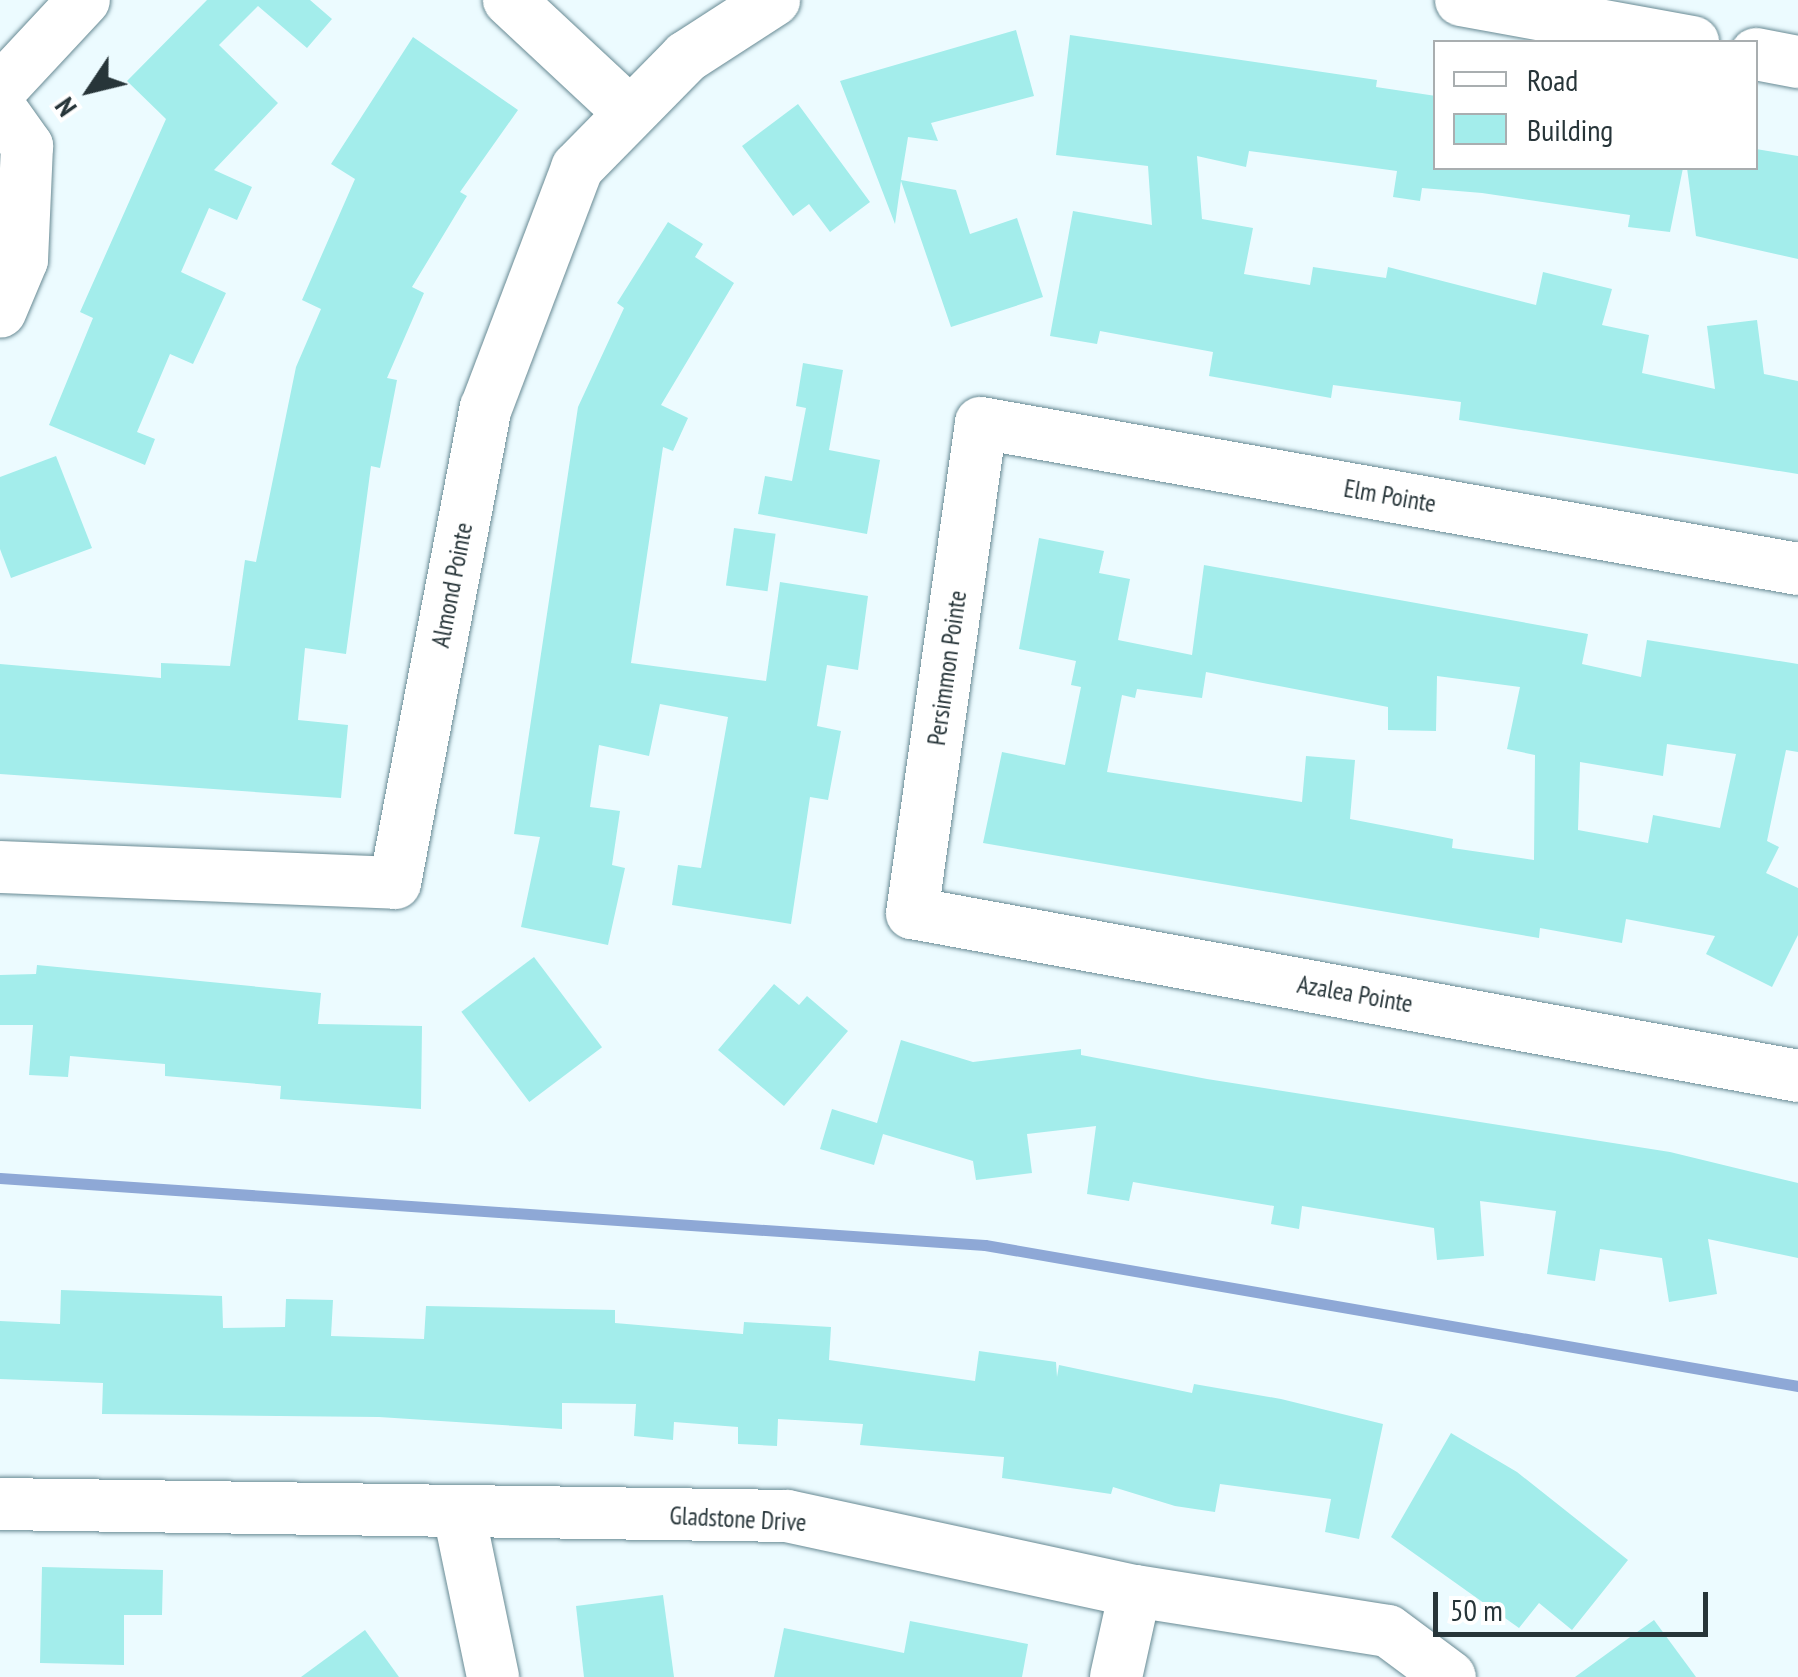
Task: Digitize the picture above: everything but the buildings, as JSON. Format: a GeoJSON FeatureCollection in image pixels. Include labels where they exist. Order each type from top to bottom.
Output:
{"type":"FeatureCollection","features":[{"type":"Feature","properties":{"kind":"street"},"geometry":{"type":"LineString","coordinates":[[0,90],[84,0]]}},
{"type":"Feature","properties":{"kind":"street"},"geometry":{"type":"LineString","coordinates":[[509,0],[627,110]]}},
{"type":"Feature","properties":{"kind":"street","name":"Almond Pointe"},"geometry":{"type":"LineString","coordinates":[[0,867],[395,883],[486,408],[577,168],[627,110],[686,57],[774,0]]}},
{"type":"Feature","properties":{"kind":"street"},"geometry":{"type":"LineString","coordinates":[[1461,0],[1681,40]]}},
{"type":"Feature","properties":{"kind":"street"},"geometry":{"type":"LineString","coordinates":[[1758,54],[1798,62]]}},
{"type":"Feature","properties":{"kind":"street"},"geometry":{"type":"LineString","coordinates":[[0,108],[27,146],[22,260],[0,312]]}},
{"type":"Feature","properties":{"kind":"street","name":"Elm Pointe"},"geometry":{"type":"LineString","coordinates":[[982,423],[1798,569]]}},
{"type":"Feature","properties":{"kind":"street","name":"Persimmon Pointe"},"geometry":{"type":"LineString","coordinates":[[912,912],[982,423]]}},
{"type":"Feature","properties":{"kind":"street","name":"Azalea Pointe"},"geometry":{"type":"LineString","coordinates":[[912,912],[1798,1076]]}},
{"type":"Feature","properties":{"kind":"street","name":"Gladstone Drive"},"geometry":{"type":"LineString","coordinates":[[0,1504],[459,1514],[787,1516],[1135,1591],[1388,1631],[1450,1677]]}},
{"type":"Feature","properties":{"kind":"street"},"geometry":{"type":"LineString","coordinates":[[459,1514],[493,1677]]}},
{"type":"Feature","properties":{"kind":"street"},"geometry":{"type":"LineString","coordinates":[[1116,1677],[1135,1591]]}},
{"type":"Feature","properties":{"kind":"waterway"},"geometry":{"type":"LineString","coordinates":[[0,1178],[985,1245],[1798,1386]]}}]}
